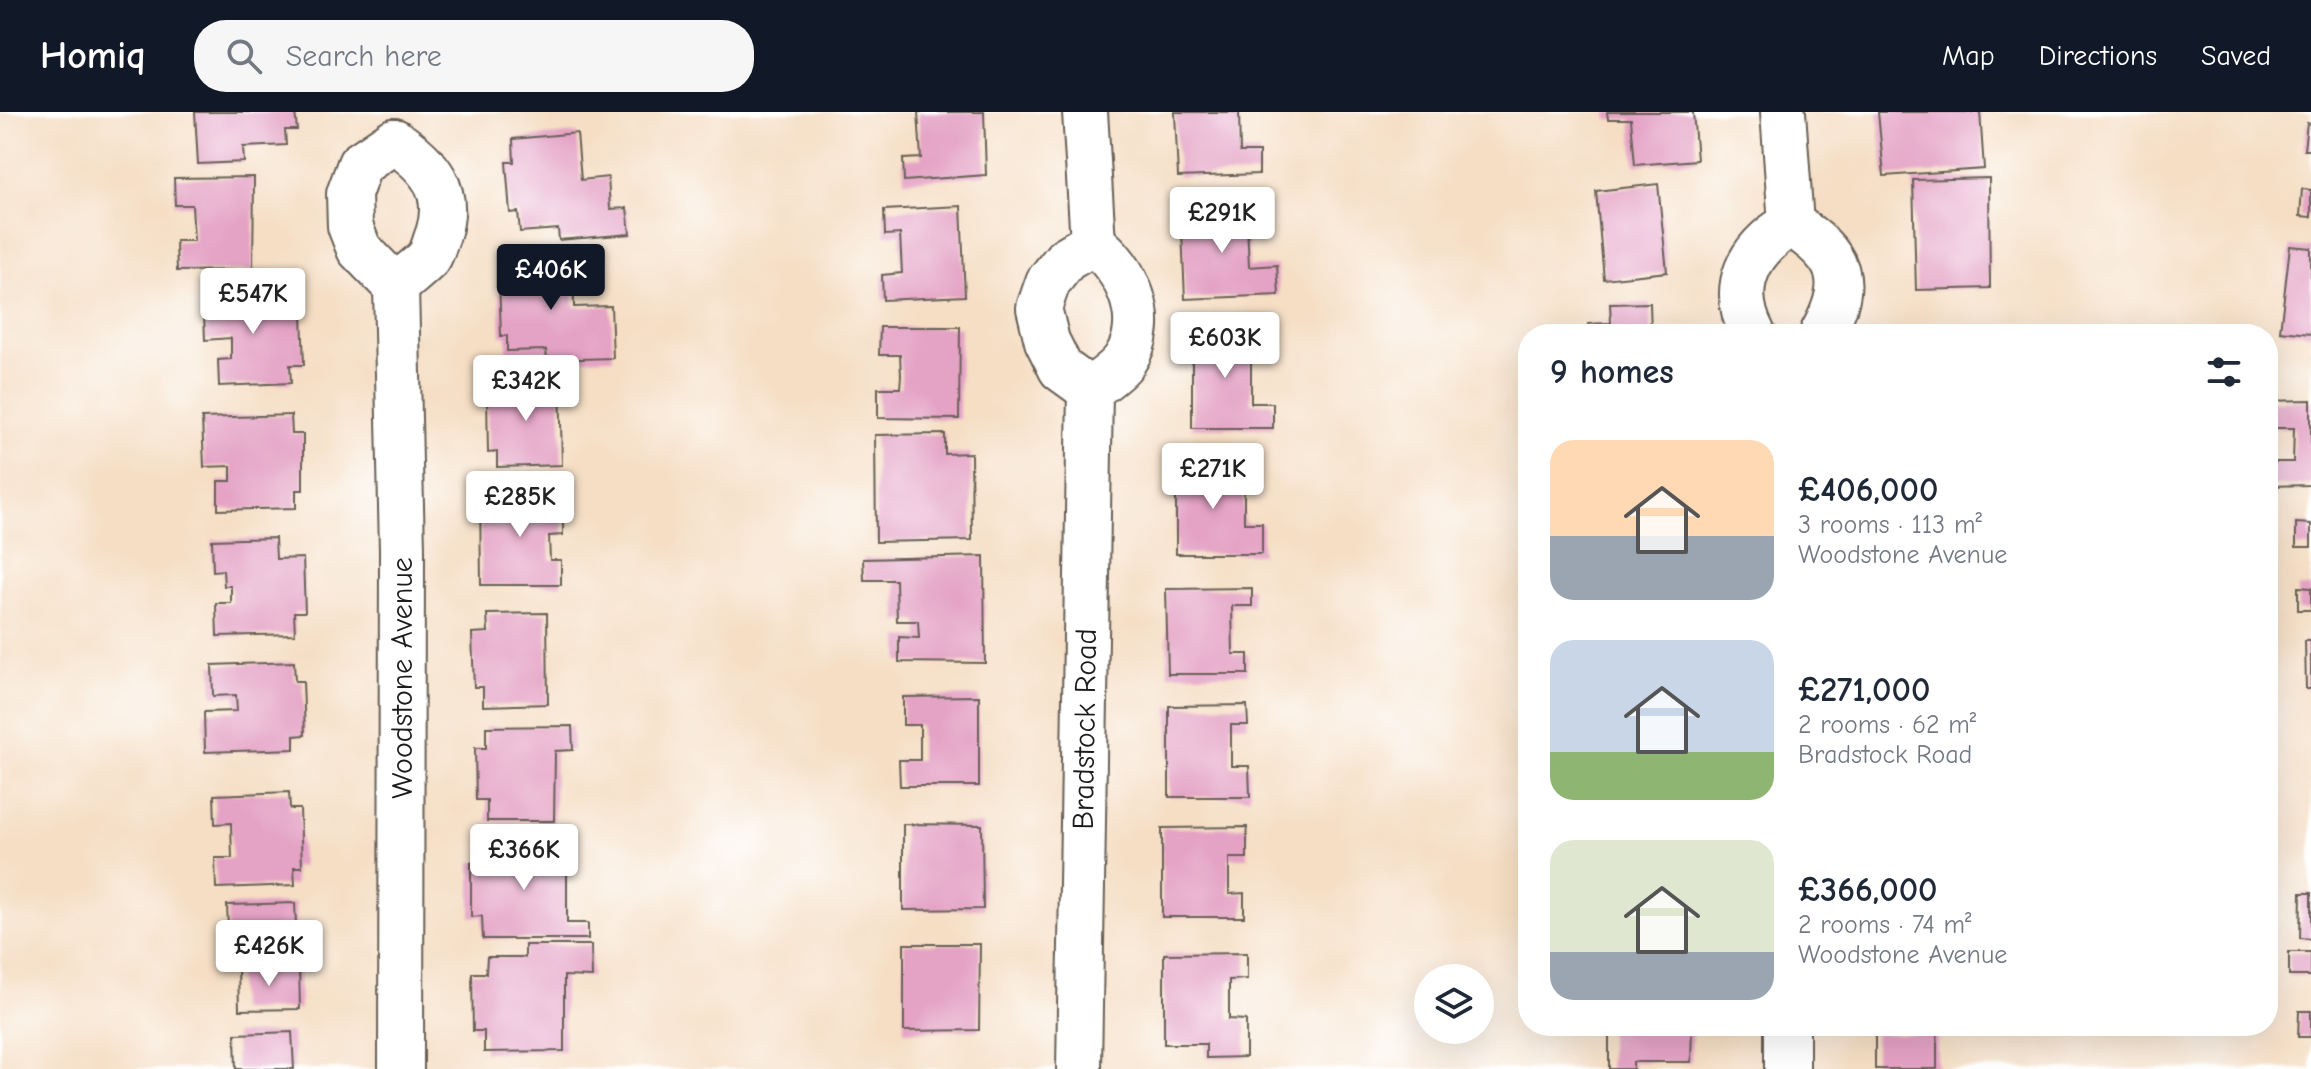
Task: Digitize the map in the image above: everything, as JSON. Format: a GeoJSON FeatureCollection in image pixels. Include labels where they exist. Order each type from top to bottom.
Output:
{"type":"FeatureCollection","features":[{"type":"Feature","properties":{"kind":"street"},"geometry":{"type":"LineString","coordinates":[[1085,112],[1093,243],[1109,255],[1126,279],[1136,314],[1131,346],[1123,362],[1090,390],[1061,369],[1047,341],[1039,308],[1048,282],[1066,259],[1093,243]]}},
{"type":"Feature","properties":{"kind":"street"},"geometry":{"type":"LineString","coordinates":[[1783,112],[1791,224]]}},
{"type":"Feature","properties":{"kind":"street"},"geometry":{"type":"LineString","coordinates":[[393,126],[429,170],[439,189],[444,215],[428,258],[396,287],[359,249],[350,226],[349,194],[360,164],[393,126]]}},
{"type":"Feature","properties":{"kind":"street"},"geometry":{"type":"LineString","coordinates":[[1748,324],[1742,296],[1744,275],[1756,251],[1771,235],[1791,224]]}},
{"type":"Feature","properties":{"kind":"street"},"geometry":{"type":"LineString","coordinates":[[1791,224],[1814,238],[1832,256],[1838,275],[1839,297],[1827,324]]}},
{"type":"Feature","properties":{"kind":"street","name":"Woodstone Avenue"},"geometry":{"type":"LineString","coordinates":[[396,287],[402,550],[401,1069]]}},
{"type":"Feature","properties":{"kind":"street","name":"Bradstock Road"},"geometry":{"type":"LineString","coordinates":[[1079,1069],[1090,390]]}},
{"type":"Feature","properties":{"kind":"street"},"geometry":{"type":"LineString","coordinates":[[1787,1036],[1787,1069]]}},
{"type":"Feature","properties":{"kind":"building"},"geometry":{"type":"Polygon","coordinates":[[[195,112],[295,112],[297,130],[285,130],[286,145],[243,147],[244,162],[198,164],[195,112]]]}},
{"type":"Feature","properties":{"kind":"building"},"geometry":{"type":"Polygon","coordinates":[[[918,112],[984,112],[986,175],[904,181],[903,159],[921,158],[918,112]]]}},
{"type":"Feature","properties":{"kind":"building"},"geometry":{"type":"Polygon","coordinates":[[[1175,112],[1239,112],[1240,152],[1259,152],[1259,174],[1178,177],[1175,112]]]}},
{"type":"Feature","properties":{"kind":"building"},"geometry":{"type":"Polygon","coordinates":[[[1607,112],[1693,112],[1697,160],[1635,165],[1631,119],[1608,119],[1607,112]]]}},
{"type":"Feature","properties":{"kind":"building"},"geometry":{"type":"Polygon","coordinates":[[[1878,112],[1980,112],[1984,169],[1884,176],[1878,112]]]}},
{"type":"Feature","properties":{"kind":"building"},"geometry":{"type":"Polygon","coordinates":[[[2307,123],[2311,124],[2311,150],[2304,150],[2307,123]]]}},
{"type":"Feature","properties":{"kind":"building"},"geometry":{"type":"Polygon","coordinates":[[[577,133],[581,180],[608,177],[610,209],[627,208],[630,234],[559,240],[558,229],[520,232],[518,212],[510,213],[506,162],[514,162],[513,139],[577,133]]]}},
{"type":"Feature","properties":{"kind":"building"},"geometry":{"type":"Polygon","coordinates":[[[254,177],[253,270],[177,271],[176,241],[194,241],[192,205],[175,205],[174,178],[254,177]]]}},
{"type":"Feature","properties":{"kind":"building"},"geometry":{"type":"Polygon","coordinates":[[[1989,178],[1990,288],[1916,290],[1913,180],[1989,178]]]}},
{"type":"Feature","properties":{"kind":"building"},"geometry":{"type":"Polygon","coordinates":[[[1658,184],[1667,272],[1604,279],[1596,191],[1658,184]]]}},
{"type":"Feature","properties":{"kind":"building"},"geometry":{"type":"Polygon","coordinates":[[[2302,189],[2311,190],[2311,217],[2300,216],[2302,189]]]}},
{"type":"Feature","properties":{"kind":"building"},"geometry":{"type":"Polygon","coordinates":[[[1246,204],[1249,267],[1277,265],[1279,295],[1185,299],[1181,208],[1246,204]]]}},
{"type":"Feature","properties":{"kind":"building"},"geometry":{"type":"Polygon","coordinates":[[[961,206],[965,296],[883,300],[882,275],[902,273],[900,234],[885,235],[884,210],[961,206]]]}},
{"type":"Feature","properties":{"kind":"building"},"geometry":{"type":"Polygon","coordinates":[[[2290,246],[2311,248],[2311,334],[2280,331],[2290,246]]]}},
{"type":"Feature","properties":{"kind":"building"},"geometry":{"type":"Polygon","coordinates":[[[573,257],[574,307],[611,306],[613,358],[547,360],[546,350],[507,351],[507,336],[501,336],[499,278],[508,277],[507,259],[573,257]]]}},
{"type":"Feature","properties":{"kind":"building"},"geometry":{"type":"Polygon","coordinates":[[[245,284],[245,302],[287,301],[287,315],[302,315],[304,365],[290,365],[291,383],[219,386],[218,360],[231,359],[231,338],[205,340],[203,285],[245,284]]]}},
{"type":"Feature","properties":{"kind":"building"},"geometry":{"type":"Polygon","coordinates":[[[1650,303],[1651,324],[1588,324],[1611,323],[1610,304],[1650,303]]]}},
{"type":"Feature","properties":{"kind":"building"},"geometry":{"type":"Polygon","coordinates":[[[1192,326],[1251,327],[1251,403],[1273,403],[1273,428],[1192,428],[1192,326]]]}},
{"type":"Feature","properties":{"kind":"building"},"geometry":{"type":"Polygon","coordinates":[[[880,327],[960,327],[959,419],[878,418],[878,388],[900,388],[901,376],[900,355],[879,355],[880,327]]]}},
{"type":"Feature","properties":{"kind":"building"},"geometry":{"type":"Polygon","coordinates":[[[560,378],[562,465],[497,467],[497,452],[488,453],[487,398],[497,398],[497,380],[560,378]]]}},
{"type":"Feature","properties":{"kind":"building"},"geometry":{"type":"Polygon","coordinates":[[[2311,400],[2311,485],[2278,486],[2278,462],[2293,462],[2294,428],[2278,428],[2278,401],[2311,400]]]}},
{"type":"Feature","properties":{"kind":"building"},"geometry":{"type":"Polygon","coordinates":[[[291,415],[292,434],[303,434],[303,490],[296,490],[296,508],[218,510],[218,481],[231,481],[231,466],[204,467],[202,418],[291,415]]]}},
{"type":"Feature","properties":{"kind":"building"},"geometry":{"type":"Polygon","coordinates":[[[945,434],[945,454],[971,453],[972,540],[876,542],[875,435],[945,434]]]}},
{"type":"Feature","properties":{"kind":"building"},"geometry":{"type":"Polygon","coordinates":[[[1176,462],[1244,463],[1244,523],[1262,523],[1262,554],[1176,554],[1176,462]]]}},
{"type":"Feature","properties":{"kind":"building"},"geometry":{"type":"Polygon","coordinates":[[[563,493],[563,535],[549,536],[550,560],[561,560],[561,585],[481,585],[480,494],[563,493]]]}},
{"type":"Feature","properties":{"kind":"building"},"geometry":{"type":"Polygon","coordinates":[[[2296,523],[2311,524],[2311,547],[2296,547],[2296,523]]]}},
{"type":"Feature","properties":{"kind":"building"},"geometry":{"type":"Polygon","coordinates":[[[275,538],[276,559],[303,558],[305,612],[294,612],[295,634],[217,636],[216,603],[231,603],[231,586],[224,586],[223,570],[213,571],[212,540],[275,538]]]}},
{"type":"Feature","properties":{"kind":"building"},"geometry":{"type":"Polygon","coordinates":[[[984,556],[985,663],[899,662],[899,637],[919,638],[918,621],[897,621],[896,580],[864,580],[863,559],[984,556]]]}},
{"type":"Feature","properties":{"kind":"building"},"geometry":{"type":"Polygon","coordinates":[[[2298,587],[2311,588],[2311,610],[2298,610],[2298,587]]]}},
{"type":"Feature","properties":{"kind":"building"},"geometry":{"type":"Polygon","coordinates":[[[1252,588],[1252,606],[1232,606],[1233,654],[1248,654],[1248,674],[1168,674],[1166,589],[1252,588]]]}},
{"type":"Feature","properties":{"kind":"building"},"geometry":{"type":"Polygon","coordinates":[[[547,613],[548,704],[483,706],[483,687],[474,687],[472,633],[488,632],[487,614],[547,613]]]}},
{"type":"Feature","properties":{"kind":"building"},"geometry":{"type":"Polygon","coordinates":[[[2305,641],[2311,641],[2311,689],[2306,689],[2305,641]]]}},
{"type":"Feature","properties":{"kind":"building"},"geometry":{"type":"Polygon","coordinates":[[[294,662],[295,681],[303,681],[305,735],[294,736],[294,749],[205,752],[204,712],[237,711],[236,695],[213,696],[212,665],[294,662]]]}},
{"type":"Feature","properties":{"kind":"building"},"geometry":{"type":"Polygon","coordinates":[[[979,696],[979,786],[900,786],[899,760],[920,760],[920,725],[903,725],[903,697],[979,696]]]}},
{"type":"Feature","properties":{"kind":"building"},"geometry":{"type":"Polygon","coordinates":[[[1247,705],[1248,725],[1231,725],[1231,766],[1249,766],[1250,797],[1169,797],[1169,706],[1247,705]]]}},
{"type":"Feature","properties":{"kind":"building"},"geometry":{"type":"Polygon","coordinates":[[[572,726],[573,750],[555,751],[554,821],[487,821],[487,800],[476,800],[475,748],[486,748],[486,727],[572,726]]]}},
{"type":"Feature","properties":{"kind":"building"},"geometry":{"type":"Polygon","coordinates":[[[289,792],[290,809],[300,809],[302,867],[294,867],[295,885],[216,888],[215,858],[232,858],[231,823],[215,824],[214,795],[289,792]]]}},
{"type":"Feature","properties":{"kind":"building"},"geometry":{"type":"Polygon","coordinates":[[[903,824],[982,825],[983,909],[903,910],[903,824]]]}},
{"type":"Feature","properties":{"kind":"building"},"geometry":{"type":"Polygon","coordinates":[[[1247,827],[1247,858],[1229,858],[1229,894],[1244,893],[1244,917],[1162,917],[1162,828],[1247,827]]]}},
{"type":"Feature","properties":{"kind":"building"},"geometry":{"type":"Polygon","coordinates":[[[567,841],[567,923],[588,923],[588,939],[483,939],[482,916],[471,917],[471,862],[483,862],[483,842],[567,841]]]}},
{"type":"Feature","properties":{"kind":"building"},"geometry":{"type":"Polygon","coordinates":[[[2301,893],[2311,893],[2311,939],[2300,938],[2301,893]]]}},
{"type":"Feature","properties":{"kind":"building"},"geometry":{"type":"Polygon","coordinates":[[[295,903],[297,947],[229,950],[227,905],[295,903]]]}},
{"type":"Feature","properties":{"kind":"building"},"geometry":{"type":"Polygon","coordinates":[[[904,944],[980,944],[979,1030],[904,1031],[904,944]]]}},
{"type":"Feature","properties":{"kind":"building"},"geometry":{"type":"Polygon","coordinates":[[[525,945],[591,945],[592,977],[564,976],[564,1051],[484,1052],[484,1031],[473,1031],[472,973],[486,973],[487,957],[525,957],[525,945]]]}},
{"type":"Feature","properties":{"kind":"building"},"geometry":{"type":"Polygon","coordinates":[[[2289,952],[2311,952],[2311,976],[2289,976],[2289,952]]]}},
{"type":"Feature","properties":{"kind":"building"},"geometry":{"type":"Polygon","coordinates":[[[1247,953],[1247,979],[1229,980],[1229,1019],[1246,1020],[1246,1057],[1206,1058],[1206,1044],[1164,1044],[1164,954],[1247,953]]]}},
{"type":"Feature","properties":{"kind":"building"},"geometry":{"type":"Polygon","coordinates":[[[299,965],[300,1009],[239,1010],[238,967],[299,965]]]}},
{"type":"Feature","properties":{"kind":"building"},"geometry":{"type":"Polygon","coordinates":[[[2299,1011],[2311,1011],[2311,1037],[2298,1037],[2299,1011]]]}},
{"type":"Feature","properties":{"kind":"building"},"geometry":{"type":"Polygon","coordinates":[[[292,1032],[294,1069],[236,1069],[235,1034],[292,1032]]]}},
{"type":"Feature","properties":{"kind":"building"},"geometry":{"type":"Polygon","coordinates":[[[1609,1036],[1692,1036],[1691,1062],[1633,1062],[1633,1069],[1609,1069],[1609,1036]]]}},
{"type":"Feature","properties":{"kind":"building"},"geometry":{"type":"Polygon","coordinates":[[[1875,1036],[1937,1036],[1937,1069],[1875,1069],[1875,1036]]]}}]}
